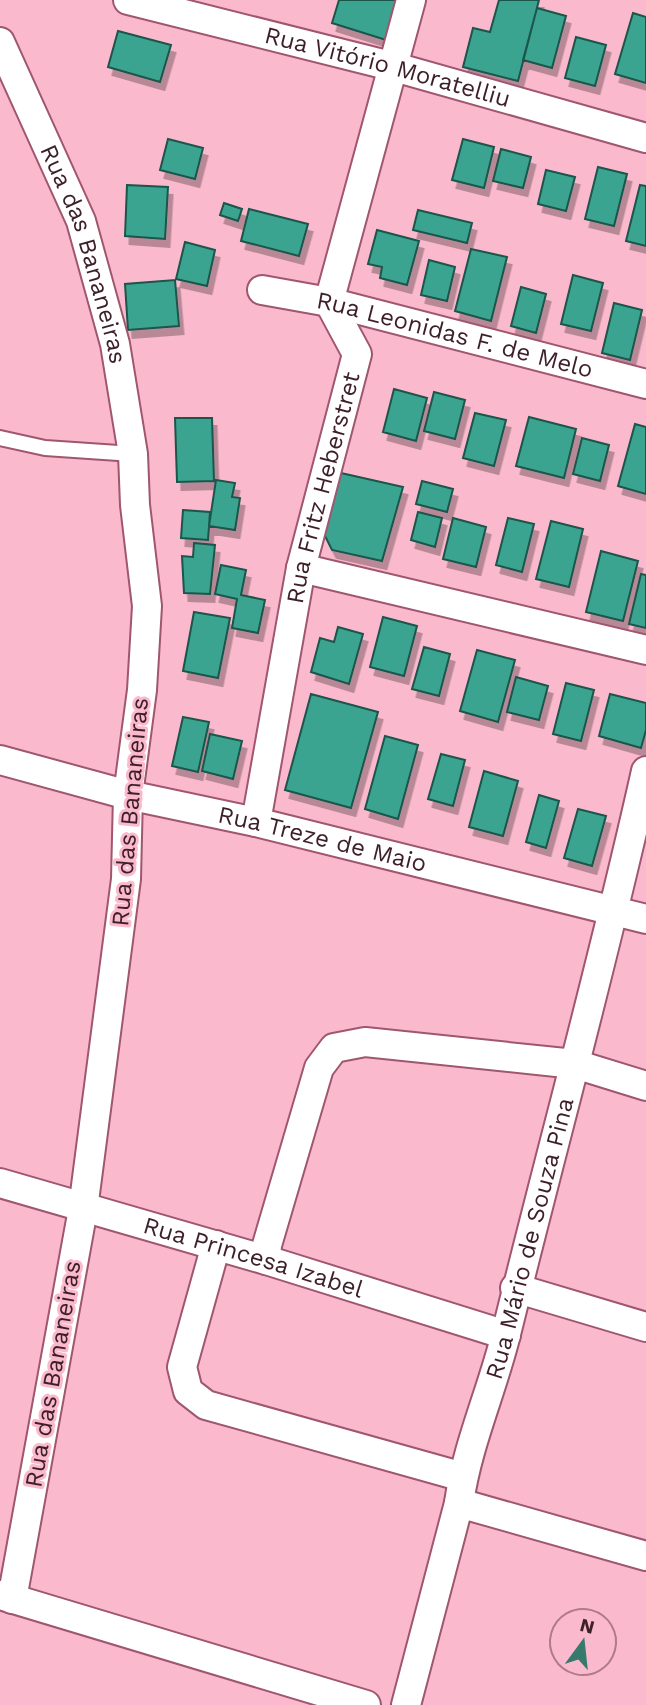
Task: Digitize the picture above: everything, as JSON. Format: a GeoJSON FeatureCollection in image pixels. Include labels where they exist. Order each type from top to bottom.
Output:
{"type":"FeatureCollection","features":[{"type":"Feature","properties":{"kind":"street","name":"Rua Vitório Moratelliu"},"geometry":{"type":"LineString","coordinates":[[128,0],[391,66],[646,138]]}},
{"type":"Feature","properties":{"kind":"street"},"geometry":{"type":"LineString","coordinates":[[329,302],[411,0]]}},
{"type":"Feature","properties":{"kind":"street","name":"Rua das Bananeiras"},"geometry":{"type":"LineString","coordinates":[[0,42],[81,222],[116,344],[133,454],[135,505],[147,606],[142,690],[128,795],[126,879],[83,1209],[6,1597]]}},
{"type":"Feature","properties":{"kind":"street","name":"Rua Leonidas F. de Melo"},"geometry":{"type":"LineString","coordinates":[[262,290],[329,302],[646,384]]}},
{"type":"Feature","properties":{"kind":"street","name":"Rua Fritz Heberstret"},"geometry":{"type":"LineString","coordinates":[[256,822],[301,568],[357,354],[329,302]]}},
{"type":"Feature","properties":{"kind":"street"},"geometry":{"type":"LineString","coordinates":[[301,568],[646,650]]}},
{"type":"Feature","properties":{"kind":"street","name":"Rua Treze de Maio"},"geometry":{"type":"LineString","coordinates":[[0,760],[128,795],[256,822],[646,919]]}},
{"type":"Feature","properties":{"kind":"street","name":"Rua Mário de Souza Pina"},"geometry":{"type":"LineString","coordinates":[[407,1705],[461,1490],[506,1335],[615,911],[646,771]]}},
{"type":"Feature","properties":{"kind":"street"},"geometry":{"type":"LineString","coordinates":[[266,1260],[267,1245],[319,1069],[334,1048],[365,1042],[575,1064],[646,1086]]}},
{"type":"Feature","properties":{"kind":"street","name":"Rua Princesa Izabel"},"geometry":{"type":"LineString","coordinates":[[0,1183],[266,1260],[506,1335]]}},
{"type":"Feature","properties":{"kind":"street"},"geometry":{"type":"LineString","coordinates":[[216,1245],[182,1367],[188,1391],[205,1405],[461,1490],[646,1556]]}},
{"type":"Feature","properties":{"kind":"street"},"geometry":{"type":"LineString","coordinates":[[516,1288],[646,1326]]}},
{"type":"Feature","properties":{"kind":"street"},"geometry":{"type":"LineString","coordinates":[[6,1597],[366,1705]]}},
{"type":"Feature","properties":{"kind":"lane"},"geometry":{"type":"LineString","coordinates":[[0,438],[45,448],[133,454]]}},
{"type":"Feature","properties":{"kind":"building"},"geometry":{"type":"Polygon","coordinates":[[[339,0],[398,0],[386,40],[332,23],[339,0]]]}},
{"type":"Feature","properties":{"kind":"building"},"geometry":{"type":"Polygon","coordinates":[[[499,0],[539,0],[518,81],[463,67],[473,28],[490,32],[499,0]]]}},
{"type":"Feature","properties":{"kind":"building"},"geometry":{"type":"Polygon","coordinates":[[[537,8],[566,16],[552,68],[523,60],[537,8]]]}},
{"type":"Feature","properties":{"kind":"building"},"geometry":{"type":"Polygon","coordinates":[[[633,13],[646,17],[646,83],[615,74],[633,13]]]}},
{"type":"Feature","properties":{"kind":"building"},"geometry":{"type":"Polygon","coordinates":[[[118,31],[171,45],[160,82],[108,67],[118,31]]]}},
{"type":"Feature","properties":{"kind":"building"},"geometry":{"type":"Polygon","coordinates":[[[576,37],[606,45],[595,86],[565,78],[576,37]]]}},
{"type":"Feature","properties":{"kind":"building"},"geometry":{"type":"Polygon","coordinates":[[[168,139],[203,148],[195,179],[160,170],[168,139]]]}},
{"type":"Feature","properties":{"kind":"building"},"geometry":{"type":"Polygon","coordinates":[[[463,139],[494,147],[484,188],[452,180],[463,139]]]}},
{"type":"Feature","properties":{"kind":"building"},"geometry":{"type":"Polygon","coordinates":[[[501,149],[531,157],[523,188],[493,181],[501,149]]]}},
{"type":"Feature","properties":{"kind":"building"},"geometry":{"type":"Polygon","coordinates":[[[598,167],[627,174],[614,226],[585,219],[598,167]]]}},
{"type":"Feature","properties":{"kind":"building"},"geometry":{"type":"Polygon","coordinates":[[[546,170],[575,177],[566,211],[538,204],[546,170]]]}},
{"type":"Feature","properties":{"kind":"building"},"geometry":{"type":"Polygon","coordinates":[[[127,185],[168,187],[165,239],[125,236],[127,185]]]}},
{"type":"Feature","properties":{"kind":"building"},"geometry":{"type":"Polygon","coordinates":[[[640,185],[646,186],[646,246],[626,241],[640,185]]]}},
{"type":"Feature","properties":{"kind":"building"},"geometry":{"type":"Polygon","coordinates":[[[224,203],[242,209],[238,221],[220,215],[224,203]]]}},
{"type":"Feature","properties":{"kind":"building"},"geometry":{"type":"Polygon","coordinates":[[[249,209],[308,224],[299,256],[241,241],[249,209]]]}},
{"type":"Feature","properties":{"kind":"building"},"geometry":{"type":"Polygon","coordinates":[[[418,210],[472,223],[467,243],[413,230],[418,210]]]}},
{"type":"Feature","properties":{"kind":"building"},"geometry":{"type":"Polygon","coordinates":[[[377,230],[419,241],[407,285],[380,278],[382,267],[368,264],[377,230]]]}},
{"type":"Feature","properties":{"kind":"building"},"geometry":{"type":"Polygon","coordinates":[[[185,242],[215,250],[207,286],[176,279],[185,242]]]}},
{"type":"Feature","properties":{"kind":"building"},"geometry":{"type":"Polygon","coordinates":[[[471,249],[507,257],[491,321],[455,311],[471,249]]]}},
{"type":"Feature","properties":{"kind":"building"},"geometry":{"type":"Polygon","coordinates":[[[429,260],[455,267],[447,301],[421,295],[429,260]]]}},
{"type":"Feature","properties":{"kind":"building"},"geometry":{"type":"Polygon","coordinates":[[[573,275],[603,283],[591,331],[561,324],[573,275]]]}},
{"type":"Feature","properties":{"kind":"building"},"geometry":{"type":"Polygon","coordinates":[[[175,280],[179,326],[128,330],[125,284],[175,280]]]}},
{"type":"Feature","properties":{"kind":"building"},"geometry":{"type":"Polygon","coordinates":[[[521,287],[546,294],[536,333],[511,326],[521,287]]]}},
{"type":"Feature","properties":{"kind":"building"},"geometry":{"type":"Polygon","coordinates":[[[614,303],[642,310],[630,360],[602,353],[614,303]]]}},
{"type":"Feature","properties":{"kind":"building"},"geometry":{"type":"Polygon","coordinates":[[[394,389],[427,398],[416,441],[383,432],[394,389]]]}},
{"type":"Feature","properties":{"kind":"building"},"geometry":{"type":"Polygon","coordinates":[[[434,392],[465,400],[455,439],[424,431],[434,392]]]}},
{"type":"Feature","properties":{"kind":"building"},"geometry":{"type":"Polygon","coordinates":[[[475,413],[506,420],[494,466],[463,458],[475,413]]]}},
{"type":"Feature","properties":{"kind":"building"},"geometry":{"type":"Polygon","coordinates":[[[529,417],[576,429],[564,478],[516,466],[529,417]]]}},
{"type":"Feature","properties":{"kind":"building"},"geometry":{"type":"Polygon","coordinates":[[[175,418],[212,418],[214,481],[177,482],[175,418]]]}},
{"type":"Feature","properties":{"kind":"building"},"geometry":{"type":"Polygon","coordinates":[[[635,424],[646,427],[646,494],[618,486],[635,424]]]}},
{"type":"Feature","properties":{"kind":"building"},"geometry":{"type":"Polygon","coordinates":[[[582,438],[609,445],[600,481],[573,474],[582,438]]]}},
{"type":"Feature","properties":{"kind":"building"},"geometry":{"type":"Polygon","coordinates":[[[341,473],[403,487],[382,561],[332,550],[324,534],[341,473]]]}},
{"type":"Feature","properties":{"kind":"building"},"geometry":{"type":"Polygon","coordinates":[[[216,480],[235,483],[232,497],[240,498],[235,530],[209,526],[216,480]]]}},
{"type":"Feature","properties":{"kind":"building"},"geometry":{"type":"Polygon","coordinates":[[[422,481],[453,489],[447,512],[416,504],[422,481]]]}},
{"type":"Feature","properties":{"kind":"building"},"geometry":{"type":"Polygon","coordinates":[[[183,510],[210,512],[208,540],[181,538],[183,510]]]}},
{"type":"Feature","properties":{"kind":"building"},"geometry":{"type":"Polygon","coordinates":[[[418,512],[442,518],[435,547],[411,540],[418,512]]]}},
{"type":"Feature","properties":{"kind":"building"},"geometry":{"type":"Polygon","coordinates":[[[453,518],[486,527],[476,567],[443,559],[453,518]]]}},
{"type":"Feature","properties":{"kind":"building"},"geometry":{"type":"Polygon","coordinates":[[[508,518],[534,524],[522,572],[496,565],[508,518]]]}},
{"type":"Feature","properties":{"kind":"building"},"geometry":{"type":"Polygon","coordinates":[[[551,521],[583,529],[569,587],[536,579],[551,521]]]}},
{"type":"Feature","properties":{"kind":"building"},"geometry":{"type":"Polygon","coordinates":[[[194,543],[215,545],[210,594],[184,593],[182,556],[193,557],[194,543]]]}},
{"type":"Feature","properties":{"kind":"building"},"geometry":{"type":"Polygon","coordinates":[[[601,551],[638,561],[623,621],[586,612],[601,551]]]}},
{"type":"Feature","properties":{"kind":"building"},"geometry":{"type":"Polygon","coordinates":[[[221,565],[246,570],[241,595],[265,600],[258,633],[232,628],[237,599],[215,594],[221,565]]]}},
{"type":"Feature","properties":{"kind":"building"},"geometry":{"type":"Polygon","coordinates":[[[641,574],[646,575],[646,628],[629,624],[641,574]]]}},
{"type":"Feature","properties":{"kind":"building"},"geometry":{"type":"Polygon","coordinates":[[[194,612],[230,618],[218,678],[183,671],[194,612]]]}},
{"type":"Feature","properties":{"kind":"building"},"geometry":{"type":"Polygon","coordinates":[[[383,617],[417,626],[404,676],[370,667],[383,617]]]}},
{"type":"Feature","properties":{"kind":"building"},"geometry":{"type":"Polygon","coordinates":[[[338,627],[363,634],[349,684],[311,672],[320,638],[334,642],[338,627]]]}},
{"type":"Feature","properties":{"kind":"building"},"geometry":{"type":"Polygon","coordinates":[[[424,647],[450,654],[439,696],[412,689],[424,647]]]}},
{"type":"Feature","properties":{"kind":"building"},"geometry":{"type":"Polygon","coordinates":[[[477,650],[515,660],[498,722],[460,711],[477,650]]]}},
{"type":"Feature","properties":{"kind":"building"},"geometry":{"type":"Polygon","coordinates":[[[516,677],[548,686],[539,720],[507,712],[516,677]]]}},
{"type":"Feature","properties":{"kind":"building"},"geometry":{"type":"Polygon","coordinates":[[[566,683],[594,690],[581,741],[553,734],[566,683]]]}},
{"type":"Feature","properties":{"kind":"building"},"geometry":{"type":"Polygon","coordinates":[[[311,694],[378,712],[351,808],[285,790],[311,694]]]}},
{"type":"Feature","properties":{"kind":"building"},"geometry":{"type":"Polygon","coordinates":[[[610,694],[646,703],[646,730],[641,748],[599,736],[610,694]]]}},
{"type":"Feature","properties":{"kind":"building"},"geometry":{"type":"Polygon","coordinates":[[[183,717],[209,722],[198,772],[172,766],[183,717]]]}},
{"type":"Feature","properties":{"kind":"building"},"geometry":{"type":"Polygon","coordinates":[[[210,734],[242,741],[233,779],[202,771],[210,734]]]}},
{"type":"Feature","properties":{"kind":"building"},"geometry":{"type":"Polygon","coordinates":[[[385,736],[418,745],[398,819],[365,809],[385,736]]]}},
{"type":"Feature","properties":{"kind":"building"},"geometry":{"type":"Polygon","coordinates":[[[441,754],[465,760],[453,806],[428,799],[441,754]]]}},
{"type":"Feature","properties":{"kind":"building"},"geometry":{"type":"Polygon","coordinates":[[[484,771],[518,781],[503,836],[469,827],[484,771]]]}},
{"type":"Feature","properties":{"kind":"building"},"geometry":{"type":"Polygon","coordinates":[[[539,795],[559,801],[546,848],[526,842],[539,795]]]}},
{"type":"Feature","properties":{"kind":"building"},"geometry":{"type":"Polygon","coordinates":[[[578,809],[606,816],[592,866],[564,858],[578,809]]]}}]}
